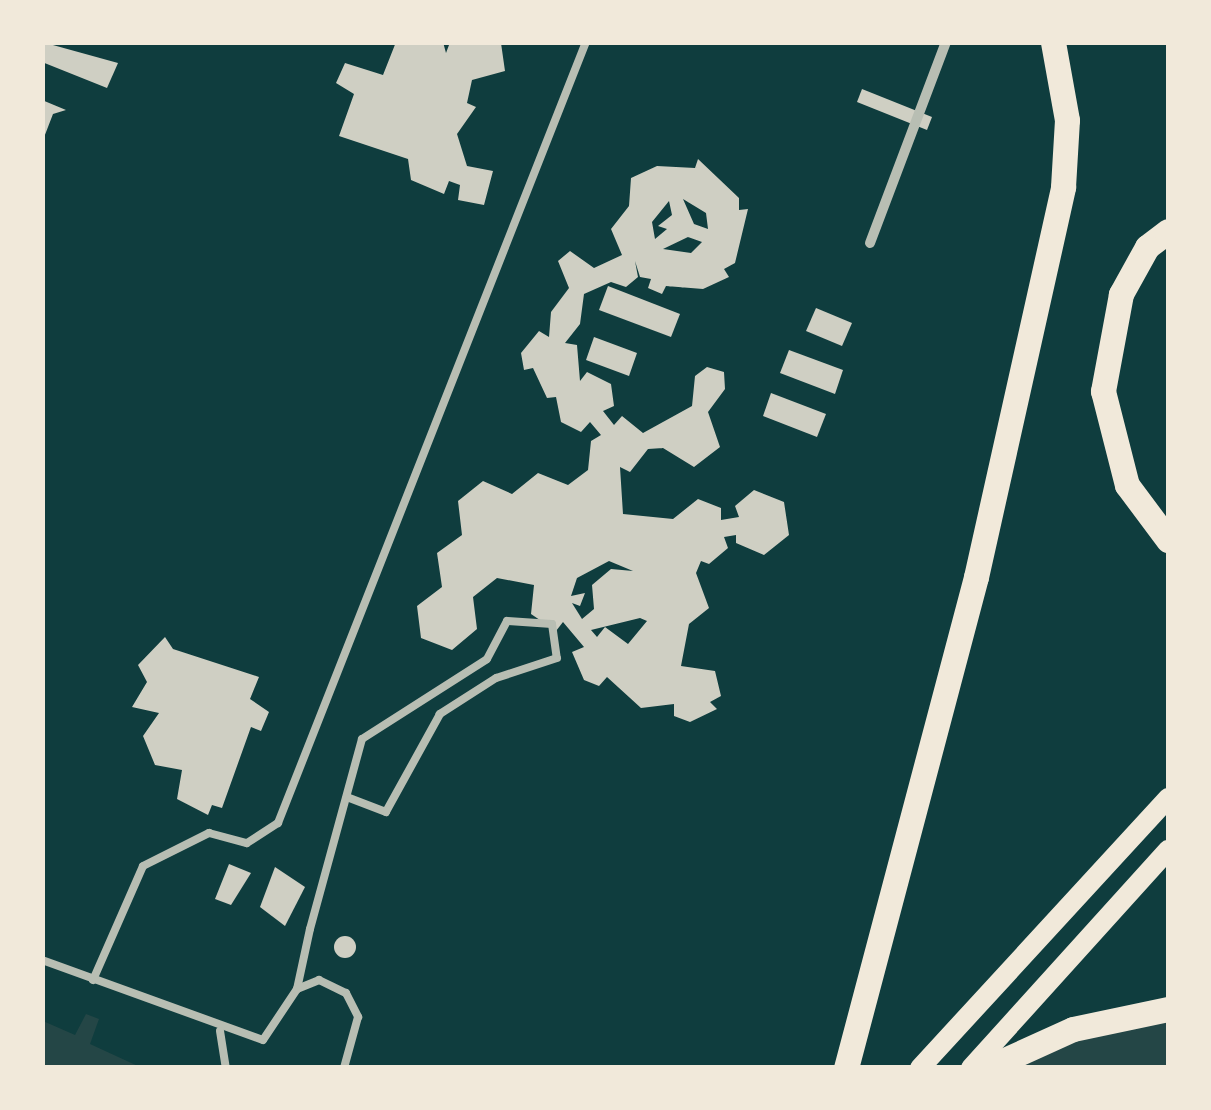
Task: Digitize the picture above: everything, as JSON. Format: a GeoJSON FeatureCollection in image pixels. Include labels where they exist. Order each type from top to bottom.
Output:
{"type":"FeatureCollection","features":[{"type":"Feature","properties":{"kind":"highway"},"geometry":{"type":"LineString","coordinates":[[846,1068],[976,577],[1063,186],[1067,120],[1054,42]]}},
{"type":"Feature","properties":{"kind":"highway"},"geometry":{"type":"LineString","coordinates":[[1168,230],[1147,248],[1121,294],[1103,391],[1127,485],[1168,540]]}},
{"type":"Feature","properties":{"kind":"highway"},"geometry":{"type":"LineString","coordinates":[[988,1068],[1073,1030],[1168,1009]]}},
{"type":"Feature","properties":{"kind":"main road"},"geometry":{"type":"LineString","coordinates":[[920,1068],[1168,798]]}},
{"type":"Feature","properties":{"kind":"main road"},"geometry":{"type":"LineString","coordinates":[[971,1068],[1168,850]]}},
{"type":"Feature","properties":{"kind":"street"},"geometry":{"type":"LineString","coordinates":[[870,243],[945,45],[931,42]]}},
{"type":"Feature","properties":{"kind":"lane"},"geometry":{"type":"LineString","coordinates":[[93,980],[144,866],[210,833],[248,842],[278,823],[586,42]]}},
{"type":"Feature","properties":{"kind":"lane"},"geometry":{"type":"LineString","coordinates":[[42,960],[220,1031],[263,1040],[297,989],[346,798],[362,740],[487,659],[507,621],[552,624],[557,658],[496,678],[440,714],[386,812],[346,798]]}},
{"type":"Feature","properties":{"kind":"lane"},"geometry":{"type":"LineString","coordinates":[[487,659],[496,678]]}},
{"type":"Feature","properties":{"kind":"lane"},"geometry":{"type":"LineString","coordinates":[[420,702],[440,714]]}},
{"type":"Feature","properties":{"kind":"lane"},"geometry":{"type":"LineString","coordinates":[[297,989],[320,980],[355,1004],[358,1028],[344,1068]]}},
{"type":"Feature","properties":{"kind":"lane"},"geometry":{"type":"LineString","coordinates":[[220,1031],[226,1068]]}},
{"type":"Feature","properties":{"kind":"shaded area"},"geometry":{"type":"Polygon","coordinates":[[[1168,1009],[1168,1067],[995,1068],[1168,1009]]]}},
{"type":"Feature","properties":{"kind":"shaded area"},"geometry":{"type":"Polygon","coordinates":[[[86,1014],[99,1019],[90,1044],[140,1067],[43,1067],[43,1021],[75,1035],[86,1014]]]}},
{"type":"Feature","properties":{"kind":"building"},"geometry":{"type":"Polygon","coordinates":[[[42,42],[118,63],[107,88],[42,62],[42,42]]]}},
{"type":"Feature","properties":{"kind":"building"},"geometry":{"type":"Polygon","coordinates":[[[396,42],[443,42],[446,53],[449,45],[501,43],[505,71],[472,80],[467,103],[476,107],[457,134],[467,166],[493,171],[484,205],[458,200],[460,185],[449,181],[444,194],[411,180],[408,159],[339,136],[354,94],[336,83],[345,63],[383,75],[396,42]]]}},
{"type":"Feature","properties":{"kind":"building"},"geometry":{"type":"Polygon","coordinates":[[[862,89],[932,117],[927,130],[857,102],[862,89]]]}},
{"type":"Feature","properties":{"kind":"building"},"geometry":{"type":"Polygon","coordinates":[[[42,100],[66,110],[53,114],[43,140],[42,100]]]}},
{"type":"Feature","properties":{"kind":"building"},"geometry":{"type":"Polygon","coordinates":[[[698,159],[739,198],[739,210],[748,209],[735,263],[724,269],[729,277],[703,289],[666,286],[662,294],[648,288],[651,279],[640,277],[635,261],[638,277],[626,287],[611,282],[584,294],[580,324],[565,343],[577,345],[580,381],[587,372],[611,384],[614,406],[603,411],[614,425],[622,416],[643,433],[692,406],[695,376],[707,367],[724,372],[725,389],[708,412],[720,447],[694,467],[663,448],[648,449],[630,472],[620,467],[623,514],[673,519],[698,499],[721,508],[721,520],[739,517],[735,506],[754,490],[784,502],[789,535],[764,555],[736,543],[736,535],[724,537],[728,548],[709,564],[701,561],[696,573],[709,608],[689,624],[681,666],[715,671],[721,696],[710,702],[717,709],[690,722],[674,716],[674,704],[641,708],[607,677],[599,686],[584,680],[572,652],[584,647],[563,622],[556,631],[531,614],[534,585],[497,578],[473,597],[477,629],[452,650],[421,638],[417,606],[442,587],[437,553],[462,535],[458,501],[483,481],[512,494],[538,473],[568,485],[588,470],[591,441],[601,435],[590,422],[581,432],[561,422],[556,397],[547,398],[533,368],[524,370],[521,353],[539,331],[549,337],[551,312],[569,288],[558,261],[570,251],[594,268],[622,255],[611,229],[629,206],[631,178],[657,166],[695,168],[698,159]],[[683,199],[694,224],[708,229],[706,213],[683,199]],[[669,201],[652,222],[655,239],[667,229],[658,226],[672,215],[669,201]],[[688,237],[663,249],[691,253],[702,242],[688,237]],[[609,561],[577,578],[571,596],[585,593],[580,606],[572,603],[582,619],[594,609],[592,585],[611,569],[633,571],[609,561]],[[640,618],[591,630],[597,637],[605,627],[628,644],[647,621],[640,618]]]}},
{"type":"Feature","properties":{"kind":"building"},"geometry":{"type":"Polygon","coordinates":[[[608,286],[680,314],[671,337],[599,310],[608,286]]]}},
{"type":"Feature","properties":{"kind":"building"},"geometry":{"type":"Polygon","coordinates":[[[816,308],[852,323],[842,346],[806,331],[816,308]]]}},
{"type":"Feature","properties":{"kind":"building"},"geometry":{"type":"Polygon","coordinates":[[[594,337],[637,353],[629,376],[586,360],[594,337]]]}},
{"type":"Feature","properties":{"kind":"building"},"geometry":{"type":"Polygon","coordinates":[[[789,350],[843,370],[835,394],[780,373],[789,350]]]}},
{"type":"Feature","properties":{"kind":"building"},"geometry":{"type":"Polygon","coordinates":[[[771,393],[826,414],[817,437],[763,416],[771,393]]]}},
{"type":"Feature","properties":{"kind":"building"},"geometry":{"type":"Polygon","coordinates":[[[165,637],[173,649],[259,677],[250,699],[269,712],[261,731],[251,727],[222,808],[212,805],[208,815],[177,799],[182,770],[155,765],[143,736],[159,713],[132,707],[147,682],[138,665],[165,637]]]}},
{"type":"Feature","properties":{"kind":"building"},"geometry":{"type":"Polygon","coordinates":[[[229,864],[251,873],[231,905],[215,899],[229,864]]]}},
{"type":"Feature","properties":{"kind":"building"},"geometry":{"type":"Polygon","coordinates":[[[275,867],[305,887],[285,926],[260,907],[275,867]]]}},
{"type":"Feature","properties":{"kind":"building"},"geometry":{"type":"Polygon","coordinates":[[[345,936],[353,939],[353,955],[345,958],[337,955],[334,947],[337,939],[345,936]]]}}]}
